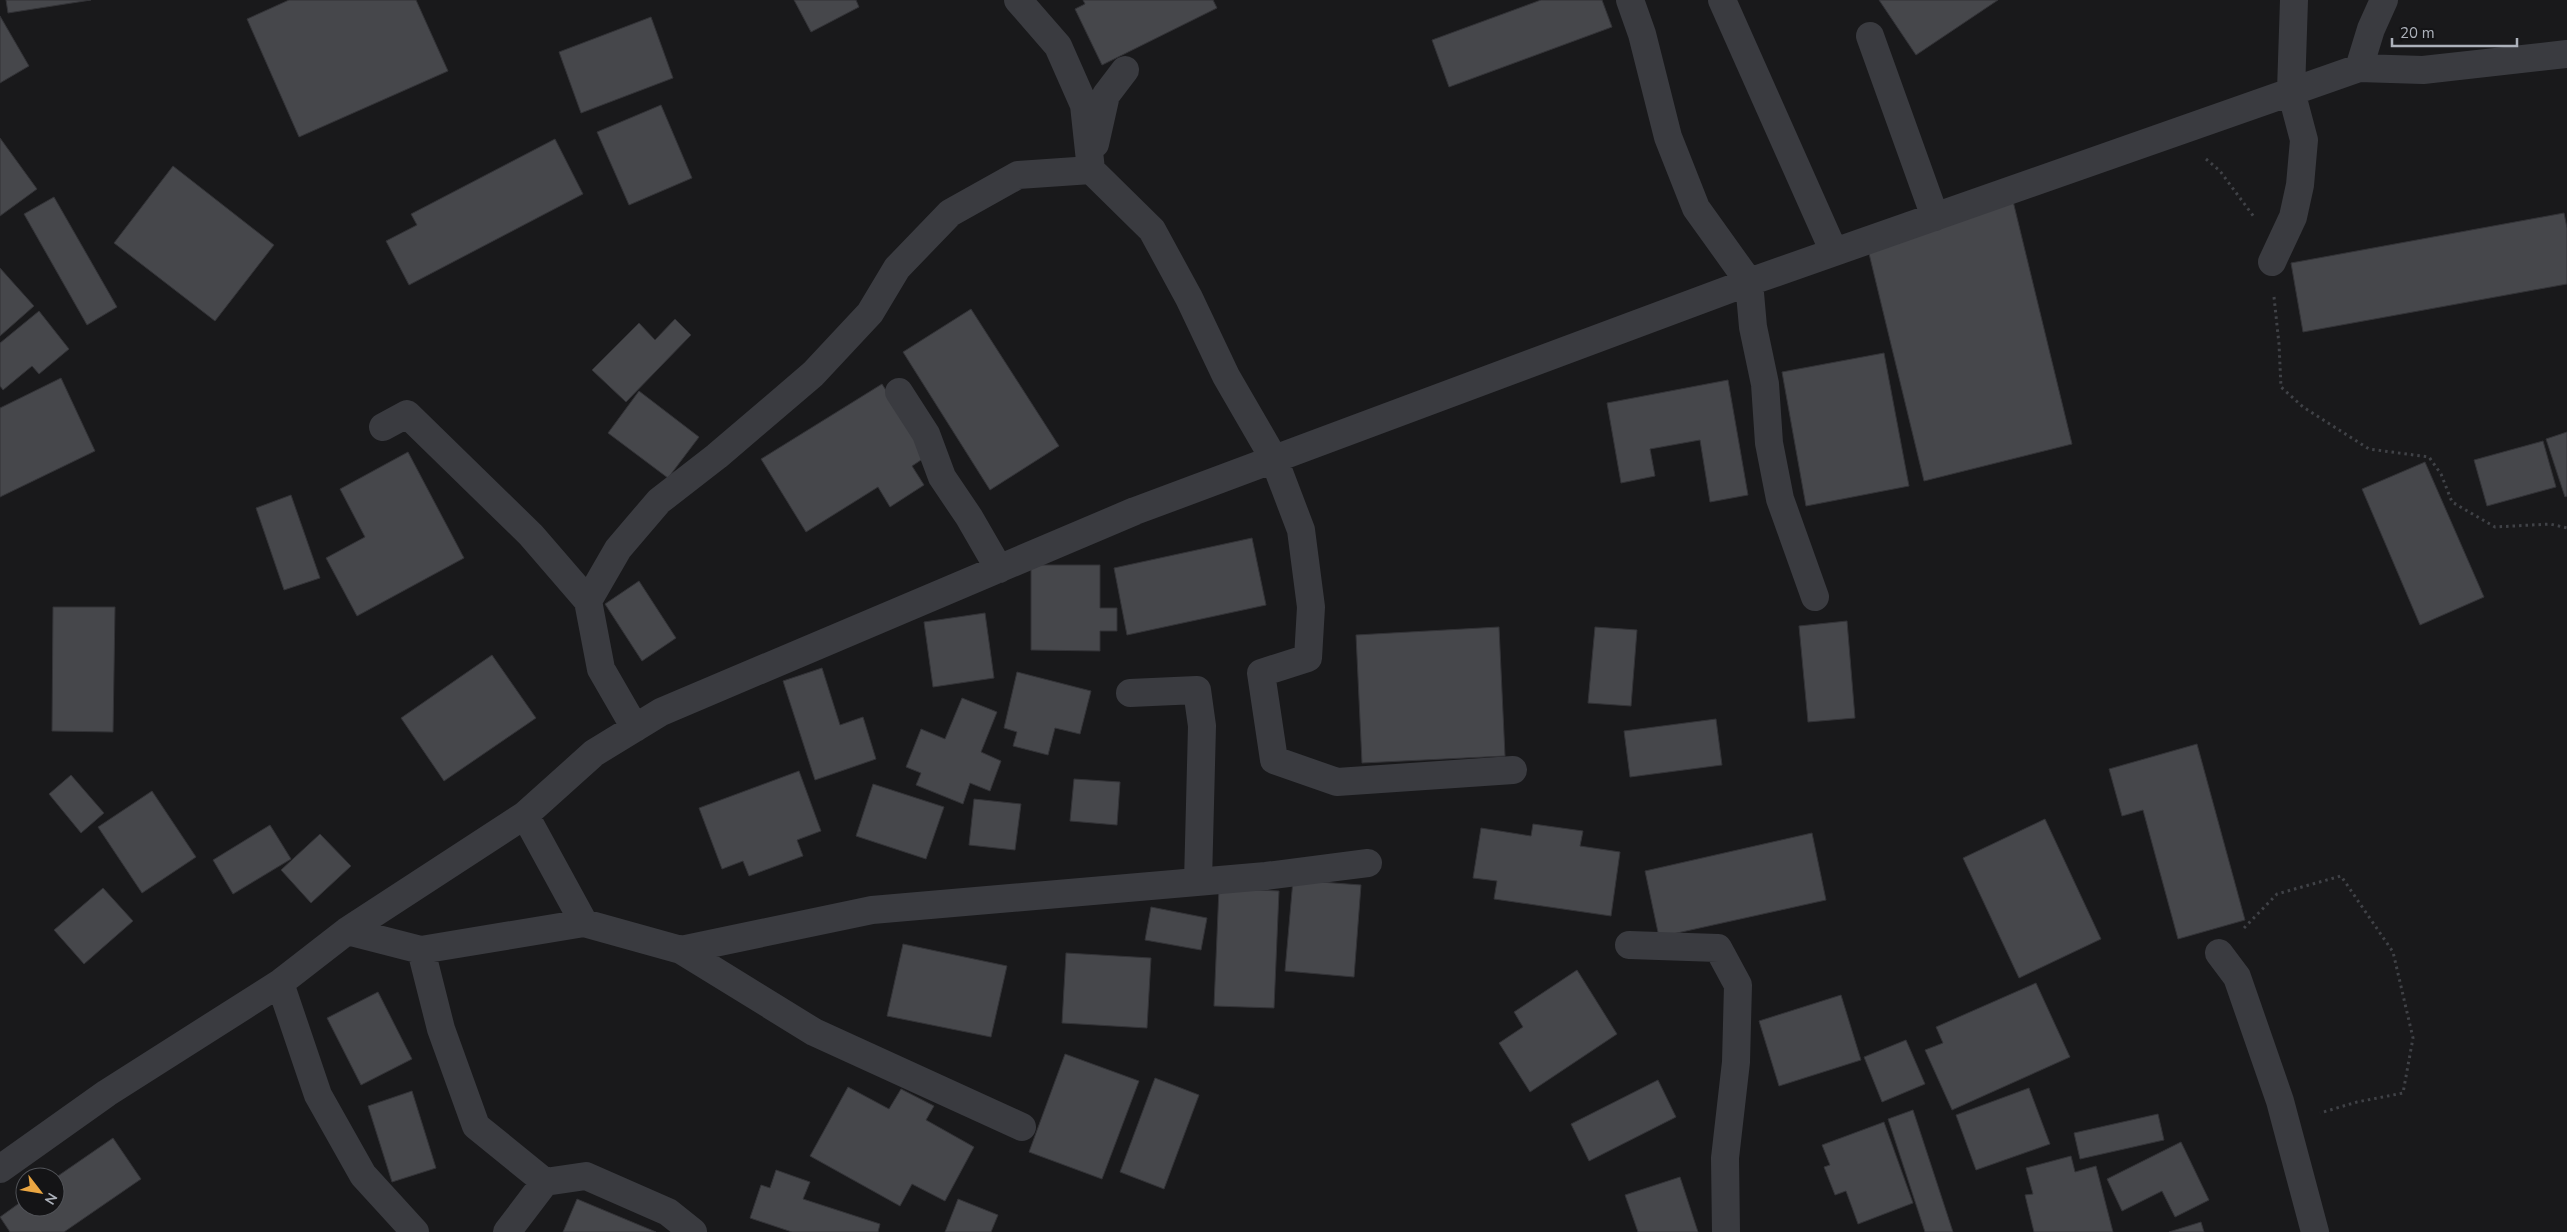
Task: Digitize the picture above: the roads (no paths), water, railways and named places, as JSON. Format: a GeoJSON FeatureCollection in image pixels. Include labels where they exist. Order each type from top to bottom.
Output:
{"type":"FeatureCollection","features":[{"type":"Feature","properties":{"kind":"street"},"geometry":{"type":"LineString","coordinates":[[1018,0],[1058,46],[1084,105],[1091,170],[1152,230],[1189,298],[1226,376],[1274,460],[1301,530],[1311,607],[1308,658],[1261,673],[1274,760],[1337,782],[1513,770]]}},
{"type":"Feature","properties":{"kind":"street"},"geometry":{"type":"LineString","coordinates":[[1630,0],[1642,34],[1668,138],[1696,208],[1749,282],[1753,327],[1765,384],[1769,443],[1778,490],[1815,597]]}},
{"type":"Feature","properties":{"kind":"street"},"geometry":{"type":"LineString","coordinates":[[1722,0],[1834,252]]}},
{"type":"Feature","properties":{"kind":"street"},"geometry":{"type":"LineString","coordinates":[[2272,262],[2293,217],[2300,185],[2304,140],[2292,91],[2294,0]]}},
{"type":"Feature","properties":{"kind":"street"},"geometry":{"type":"LineString","coordinates":[[2358,68],[2371,29],[2384,0]]}},
{"type":"Feature","properties":{"kind":"street"},"geometry":{"type":"LineString","coordinates":[[1870,36],[1935,216]]}},
{"type":"Feature","properties":{"kind":"street"},"geometry":{"type":"LineString","coordinates":[[0,1169],[107,1093],[280,983],[347,931],[525,815],[594,754],[660,712],[1135,511],[1749,282],[2358,68],[2423,70],[2567,54]]}},
{"type":"Feature","properties":{"kind":"street"},"geometry":{"type":"LineString","coordinates":[[1091,170],[1106,95],[1125,70]]}},
{"type":"Feature","properties":{"kind":"street"},"geometry":{"type":"LineString","coordinates":[[588,601],[618,549],[659,501],[717,456],[813,374],[870,312],[897,268],[950,213],[1018,176],[1091,170]]}},
{"type":"Feature","properties":{"kind":"street"},"geometry":{"type":"LineString","coordinates":[[898,392],[926,434],[942,478],[969,517],[999,569]]}},
{"type":"Feature","properties":{"kind":"street"},"geometry":{"type":"LineString","coordinates":[[383,427],[407,414],[531,535],[588,601],[601,669],[635,728]]}},
{"type":"Feature","properties":{"kind":"street"},"geometry":{"type":"LineString","coordinates":[[1130,693],[1197,690],[1202,726],[1198,882]]}},
{"type":"Feature","properties":{"kind":"street"},"geometry":{"type":"LineString","coordinates":[[525,815],[584,923]]}},
{"type":"Feature","properties":{"kind":"street"},"geometry":{"type":"LineString","coordinates":[[681,950],[872,910],[1198,882],[1368,863]]}},
{"type":"Feature","properties":{"kind":"street"},"geometry":{"type":"LineString","coordinates":[[347,931],[421,950],[584,923],[681,950],[814,1032],[1022,1127]]}},
{"type":"Feature","properties":{"kind":"street"},"geometry":{"type":"LineString","coordinates":[[1629,945],[1718,948],[1738,985],[1736,1062],[1725,1158],[1726,1232]]}},
{"type":"Feature","properties":{"kind":"street"},"geometry":{"type":"LineString","coordinates":[[421,950],[441,1029],[476,1126],[545,1182]]}},
{"type":"Feature","properties":{"kind":"street"},"geometry":{"type":"LineString","coordinates":[[2219,953],[2237,978],[2285,1123],[2315,1232]]}},
{"type":"Feature","properties":{"kind":"street"},"geometry":{"type":"LineString","coordinates":[[280,983],[318,1095],[363,1175],[416,1232]]}},
{"type":"Feature","properties":{"kind":"street"},"geometry":{"type":"LineString","coordinates":[[507,1232],[545,1182],[586,1176],[668,1212],[693,1232]]}}]}
